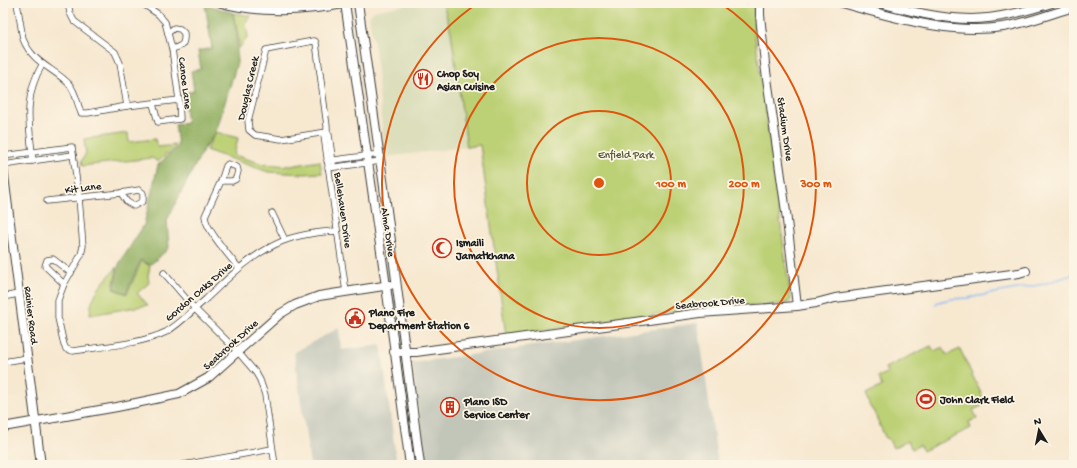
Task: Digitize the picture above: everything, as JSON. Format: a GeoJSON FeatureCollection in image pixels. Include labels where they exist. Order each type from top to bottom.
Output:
{"type":"FeatureCollection","features":[{"type":"Feature","properties":{"kind":"street"},"geometry":{"type":"LineString","coordinates":[[17,3],[25,45],[42,65],[61,77],[70,86],[81,113],[179,100]]}},
{"type":"Feature","properties":{"kind":"street"},"geometry":{"type":"LineString","coordinates":[[68,3],[70,13],[74,21],[115,52],[120,63],[127,106]]}},
{"type":"Feature","properties":{"kind":"street","name":"Canoe Lane"},"geometry":{"type":"LineString","coordinates":[[142,3],[163,20],[168,33],[172,49],[180,119],[158,122],[153,104]]}},
{"type":"Feature","properties":{"kind":"street"},"geometry":{"type":"LineString","coordinates":[[220,3],[288,10],[347,3]]}},
{"type":"Feature","properties":{"kind":"street","name":"Alma Drive"},"geometry":{"type":"LineString","coordinates":[[347,3],[410,465]]}},
{"type":"Feature","properties":{"kind":"street","name":"Alma Drive"},"geometry":{"type":"LineString","coordinates":[[358,3],[420,465]]}},
{"type":"Feature","properties":{"kind":"street","name":"Stadium Drive"},"geometry":{"type":"LineString","coordinates":[[760,3],[764,57],[786,212],[797,306]]}},
{"type":"Feature","properties":{"kind":"street"},"geometry":{"type":"LineString","coordinates":[[841,3],[898,18],[943,27],[979,29],[1020,24],[1074,7]]}},
{"type":"Feature","properties":{"kind":"street"},"geometry":{"type":"LineString","coordinates":[[880,3],[948,18],[980,18],[1016,13],[1052,3]]}},
{"type":"Feature","properties":{"kind":"street"},"geometry":{"type":"LineString","coordinates":[[898,18],[902,9]]}},
{"type":"Feature","properties":{"kind":"street"},"geometry":{"type":"LineString","coordinates":[[979,29],[980,18]]}},
{"type":"Feature","properties":{"kind":"street","name":"Canoe Lane"},"geometry":{"type":"LineString","coordinates":[[168,33],[174,28],[184,33],[182,45],[172,49]]}},
{"type":"Feature","properties":{"kind":"street","name":"Bellehaven Drive"},"geometry":{"type":"LineString","coordinates":[[266,50],[314,41],[316,43],[327,132],[324,136],[331,168],[337,231],[346,292]]}},
{"type":"Feature","properties":{"kind":"street","name":"Douglas Creek"},"geometry":{"type":"LineString","coordinates":[[266,50],[248,121],[249,130],[255,135],[281,139],[327,132]]}},
{"type":"Feature","properties":{"kind":"street"},"geometry":{"type":"LineString","coordinates":[[33,161],[28,114],[29,102],[36,75],[42,65]]}},
{"type":"Feature","properties":{"kind":"street"},"geometry":{"type":"LineString","coordinates":[[359,97],[371,94]]}},
{"type":"Feature","properties":{"kind":"street"},"geometry":{"type":"LineString","coordinates":[[3,156],[72,147],[79,198],[83,246],[81,255],[71,273],[64,284],[46,266],[46,260],[53,258],[71,273]]}},
{"type":"Feature","properties":{"kind":"street"},"geometry":{"type":"LineString","coordinates":[[3,165],[73,155]]}},
{"type":"Feature","properties":{"kind":"street"},"geometry":{"type":"LineString","coordinates":[[330,161],[380,158]]}},
{"type":"Feature","properties":{"kind":"street"},"geometry":{"type":"LineString","coordinates":[[331,168],[368,159]]}},
{"type":"Feature","properties":{"kind":"street","name":"Rainier Road"},"geometry":{"type":"LineString","coordinates":[[3,168],[5,208],[41,465]]}},
{"type":"Feature","properties":{"kind":"street"},"geometry":{"type":"LineString","coordinates":[[221,181],[205,216],[205,220],[208,228],[239,268]]}},
{"type":"Feature","properties":{"kind":"street","name":"Kit Lane"},"geometry":{"type":"LineString","coordinates":[[47,201],[121,193]]}},
{"type":"Feature","properties":{"kind":"street"},"geometry":{"type":"LineString","coordinates":[[272,213],[285,240]]}},
{"type":"Feature","properties":{"kind":"street","name":"Gordon Oaks Drive"},"geometry":{"type":"LineString","coordinates":[[64,284],[58,300],[58,318],[66,349],[73,351],[151,338],[172,328],[239,268],[262,252],[285,240],[312,234],[337,231]]}},
{"type":"Feature","properties":{"kind":"street","name":"Seabrook Drive"},"geometry":{"type":"LineString","coordinates":[[394,352],[412,352],[706,312],[797,306],[835,298],[953,283],[1019,273],[1026,270]]}},
{"type":"Feature","properties":{"kind":"street"},"geometry":{"type":"LineString","coordinates":[[164,274],[256,373],[263,386],[275,465]]}},
{"type":"Feature","properties":{"kind":"street","name":"Seabrook Drive"},"geometry":{"type":"LineString","coordinates":[[3,427],[117,407],[179,394],[208,378],[280,314],[302,301],[319,296],[396,285]]}},
{"type":"Feature","properties":{"kind":"street"},"geometry":{"type":"LineString","coordinates":[[3,297],[18,294]]}},
{"type":"Feature","properties":{"kind":"street"},"geometry":{"type":"LineString","coordinates":[[3,362],[27,358]]}},
{"type":"Feature","properties":{"kind":"street"},"geometry":{"type":"LineString","coordinates":[[183,465],[272,449]]}},
{"type":"Feature","properties":{"kind":"shaded area"},"geometry":{"type":"Polygon","coordinates":[[[416,3],[443,3],[451,32],[467,147],[385,157],[375,49],[369,17],[374,11],[416,3]]]}},
{"type":"Feature","properties":{"kind":"shaded area"},"geometry":{"type":"Polygon","coordinates":[[[929,3],[1005,3],[942,7],[929,3]]]}},
{"type":"Feature","properties":{"kind":"shaded area"},"geometry":{"type":"Polygon","coordinates":[[[698,323],[718,465],[426,465],[412,363],[698,323]]]}},
{"type":"Feature","properties":{"kind":"shaded area"},"geometry":{"type":"Polygon","coordinates":[[[339,328],[341,350],[381,345],[397,465],[310,465],[294,352],[339,328]]]}},
{"type":"Feature","properties":{"kind":"green space","name":"Enfield Park"},"geometry":{"type":"Polygon","coordinates":[[[443,3],[754,3],[754,28],[791,300],[782,304],[709,307],[506,336],[480,145],[467,147],[451,32],[443,3]]]}},
{"type":"Feature","properties":{"kind":"green space"},"geometry":{"type":"Polygon","coordinates":[[[205,4],[233,13],[237,34],[237,63],[216,132],[203,150],[167,220],[169,248],[150,265],[141,260],[126,293],[114,289],[119,264],[144,225],[158,165],[178,145],[175,125],[187,123],[183,93],[194,91],[191,71],[201,69],[198,51],[212,48],[205,4]]]}},
{"type":"Feature","properties":{"kind":"green space"},"geometry":{"type":"Polygon","coordinates":[[[233,13],[251,16],[246,23],[248,37],[239,48],[238,34],[233,13]]]}},
{"type":"Feature","properties":{"kind":"green space"},"geometry":{"type":"Polygon","coordinates":[[[216,132],[238,138],[234,155],[263,164],[290,166],[320,161],[322,173],[304,174],[268,172],[206,150],[216,132]]]}},
{"type":"Feature","properties":{"kind":"green space"},"geometry":{"type":"Polygon","coordinates":[[[128,133],[129,142],[155,139],[157,147],[176,145],[158,162],[152,158],[82,166],[81,162],[86,153],[84,139],[128,133]]]}},
{"type":"Feature","properties":{"kind":"green space"},"geometry":{"type":"Polygon","coordinates":[[[142,261],[150,266],[148,276],[149,283],[137,293],[148,305],[90,315],[92,301],[95,295],[117,267],[113,289],[127,294],[142,261]]]}},
{"type":"Feature","properties":{"kind":"green space","name":"John Clark Field"},"geometry":{"type":"Polygon","coordinates":[[[931,346],[934,351],[943,347],[947,355],[960,349],[986,404],[973,410],[977,418],[969,422],[971,428],[923,451],[920,445],[912,449],[908,441],[893,448],[888,438],[886,439],[869,404],[870,403],[866,394],[882,386],[878,377],[887,373],[885,368],[931,346]]]}},
{"type":"Feature","properties":{"kind":"waterway"},"geometry":{"type":"LineString","coordinates":[[935,305],[938,302],[951,299],[968,298],[1044,284],[1074,274]]}},
{"type":"Feature","properties":{"kind":"place","name":"Chop Soy Asian Cuisine"},"geometry":{"type":"Point","coordinates":[423,79]}},
{"type":"Feature","properties":{"kind":"place","name":"Ismaili Jamatkhana"},"geometry":{"type":"Point","coordinates":[442,248]}},
{"type":"Feature","properties":{"kind":"place","name":"Plano Fire Department Station 6"},"geometry":{"type":"Point","coordinates":[355,318]}},
{"type":"Feature","properties":{"kind":"place","name":"John Clark Field"},"geometry":{"type":"Point","coordinates":[926,399]}},
{"type":"Feature","properties":{"kind":"place","name":"Plano ISD Service Center"},"geometry":{"type":"Point","coordinates":[450,407]}}]}
